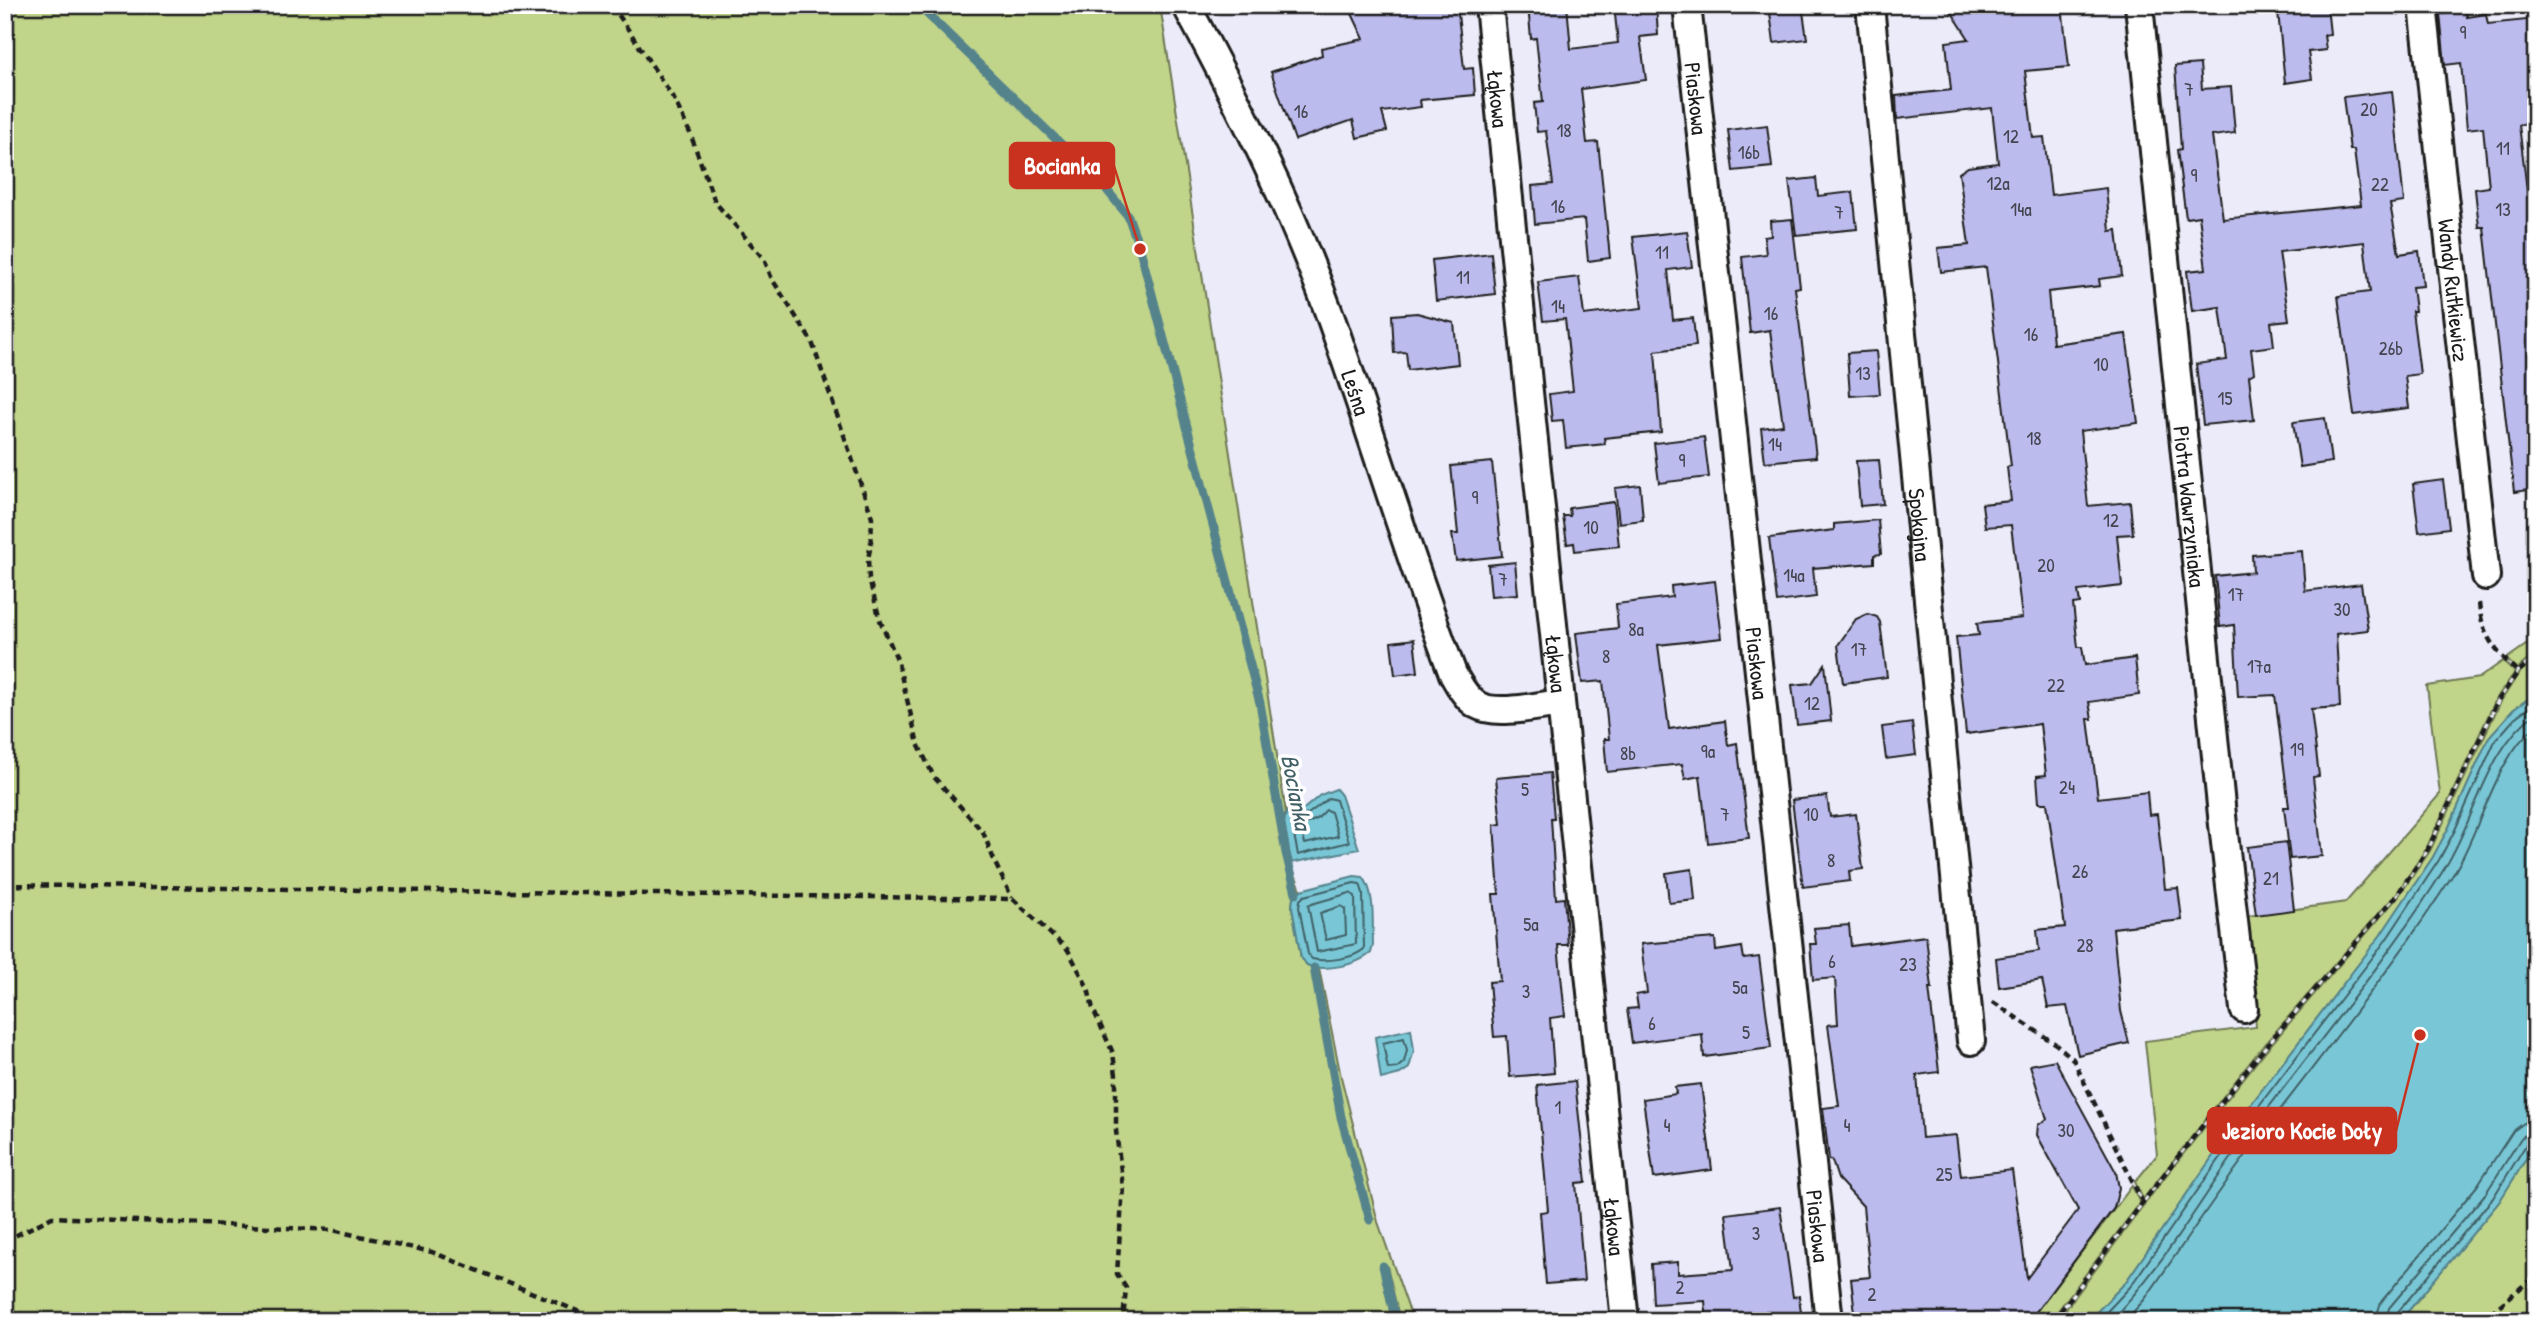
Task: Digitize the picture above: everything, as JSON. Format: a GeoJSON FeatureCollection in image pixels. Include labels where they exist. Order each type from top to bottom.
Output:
{"type":"FeatureCollection","features":[{"type":"Feature","properties":{"kind":"street","name":"Leśna"},"geometry":{"type":"LineString","coordinates":[[1186,5],[1268,171],[1324,301],[1453,674],[1463,691],[1476,704],[1490,710],[1560,703]]}},
{"type":"Feature","properties":{"kind":"street","name":"Łąkowa"},"geometry":{"type":"LineString","coordinates":[[1489,5],[1625,1321]]}},
{"type":"Feature","properties":{"kind":"street","name":"Piaskowa"},"geometry":{"type":"LineString","coordinates":[[1687,5],[1829,1321]]}},
{"type":"Feature","properties":{"kind":"street","name":"Spokojna"},"geometry":{"type":"LineString","coordinates":[[1870,5],[1971,1041]]}},
{"type":"Feature","properties":{"kind":"street","name":"Piotra Wawrzyniaka"},"geometry":{"type":"LineString","coordinates":[[2139,5],[2244,1009]]}},
{"type":"Feature","properties":{"kind":"street","name":"Wandy Rutkiewicz"},"geometry":{"type":"LineString","coordinates":[[2423,5],[2482,587]]}},
{"type":"Feature","properties":{"kind":"path"},"geometry":{"type":"LineString","coordinates":[[612,5],[674,99],[690,133],[715,202],[764,259],[772,279],[812,342],[872,517],[869,579],[880,620],[897,659],[918,744],[934,777],[984,832],[1013,899],[1068,950],[1088,988],[1093,1009],[1112,1053],[1116,1075],[1116,1132],[1122,1187],[1117,1275],[1126,1288],[1123,1321]]}},
{"type":"Feature","properties":{"kind":"path"},"geometry":{"type":"LineString","coordinates":[[2482,587],[2485,634],[2496,652],[2518,672]]}},
{"type":"Feature","properties":{"kind":"path"},"geometry":{"type":"LineString","coordinates":[[2053,1321],[2266,1046],[2413,873],[2437,831],[2498,700],[2518,672],[2536,656]]}},
{"type":"Feature","properties":{"kind":"path"},"geometry":{"type":"LineString","coordinates":[[5,885],[1013,899]]}},
{"type":"Feature","properties":{"kind":"path"},"geometry":{"type":"LineString","coordinates":[[1968,1005],[1994,1001],[2073,1059],[2143,1203]]}},
{"type":"Feature","properties":{"kind":"path"},"geometry":{"type":"LineString","coordinates":[[5,1241],[51,1217],[332,1230],[432,1252],[602,1321]]}},
{"type":"Feature","properties":{"kind":"path"},"geometry":{"type":"LineString","coordinates":[[2481,1321],[2536,1275]]}},
{"type":"Feature","properties":{"kind":"green space"},"geometry":{"type":"Polygon","coordinates":[[[5,5],[1160,5],[1286,813],[1284,817],[1291,863],[1301,890],[1293,898],[1292,907],[1301,958],[1307,965],[1319,968],[1341,1077],[1378,1222],[1413,1321],[1400,1321],[1387,1266],[1381,1269],[1392,1321],[5,1321],[5,5]]]}},
{"type":"Feature","properties":{"kind":"green space"},"geometry":{"type":"Polygon","coordinates":[[[2536,638],[2536,653],[2517,669],[2506,659],[2536,638]]]}},
{"type":"Feature","properties":{"kind":"green space"},"geometry":{"type":"Polygon","coordinates":[[[2536,659],[2536,693],[2513,710],[2489,737],[2433,857],[2380,936],[2229,1133],[2125,1283],[2088,1321],[2057,1321],[2165,1177],[2267,1049],[2398,897],[2430,851],[2501,701],[2519,673],[2536,659]]]}},
{"type":"Feature","properties":{"kind":"green space"},"geometry":{"type":"Polygon","coordinates":[[[2503,661],[2515,672],[2496,699],[2426,849],[2396,894],[2263,1046],[2143,1199],[2135,1182],[2157,1155],[2145,1041],[2256,1027],[2247,916],[2346,902],[2440,794],[2427,686],[2479,678],[2503,661]]]}},
{"type":"Feature","properties":{"kind":"green space"},"geometry":{"type":"Polygon","coordinates":[[[2536,1143],[2536,1321],[2400,1321],[2499,1202],[2536,1143]]]}},
{"type":"Feature","properties":{"kind":"green space"},"geometry":{"type":"Polygon","coordinates":[[[2132,1186],[2140,1203],[2050,1321],[2029,1321],[2132,1186]]]}},
{"type":"Feature","properties":{"kind":"water"},"geometry":{"type":"Polygon","coordinates":[[[2536,693],[2536,1143],[2499,1202],[2400,1321],[2088,1321],[2125,1283],[2229,1133],[2380,936],[2433,857],[2489,737],[2513,710],[2536,693]]]}},
{"type":"Feature","properties":{"kind":"water"},"geometry":{"type":"Polygon","coordinates":[[[1336,789],[1341,795],[1359,849],[1291,863],[1284,823],[1286,813],[1305,808],[1320,795],[1336,789]]]}},
{"type":"Feature","properties":{"kind":"water"},"geometry":{"type":"Polygon","coordinates":[[[1354,876],[1363,877],[1372,900],[1371,953],[1358,961],[1340,966],[1323,968],[1307,965],[1301,958],[1292,907],[1293,898],[1301,890],[1354,876]]]}},
{"type":"Feature","properties":{"kind":"water"},"geometry":{"type":"Polygon","coordinates":[[[1411,1029],[1414,1050],[1409,1068],[1400,1074],[1381,1079],[1375,1037],[1411,1029]]]}},
{"type":"Feature","properties":{"kind":"building"},"geometry":{"type":"Polygon","coordinates":[[[1348,5],[1457,5],[1464,69],[1473,68],[1475,95],[1420,100],[1421,107],[1382,112],[1387,131],[1357,138],[1353,120],[1295,140],[1271,72],[1322,55],[1321,48],[1364,39],[1348,5]]]}},
{"type":"Feature","properties":{"kind":"building"},"geometry":{"type":"Polygon","coordinates":[[[1528,5],[1567,5],[1571,49],[1618,43],[1614,5],[1656,5],[1658,35],[1640,37],[1646,80],[1581,89],[1587,143],[1598,142],[1610,258],[1588,261],[1584,219],[1535,224],[1532,186],[1553,184],[1546,131],[1537,132],[1534,103],[1543,102],[1536,38],[1531,39],[1528,5]]]}},
{"type":"Feature","properties":{"kind":"building"},"geometry":{"type":"Polygon","coordinates":[[[1769,5],[1802,5],[1807,39],[1774,43],[1769,5]]]}},
{"type":"Feature","properties":{"kind":"building"},"geometry":{"type":"Polygon","coordinates":[[[1947,5],[2019,5],[2019,10],[2062,6],[2069,67],[2025,71],[2033,138],[2044,137],[2051,195],[2106,188],[2110,231],[2117,230],[2122,276],[2099,279],[2100,286],[2048,292],[2053,344],[2126,334],[2138,423],[2080,431],[2088,506],[2130,502],[2133,534],[2117,535],[2122,586],[2078,591],[2080,603],[2073,604],[2078,647],[2082,647],[2085,665],[2135,658],[2139,695],[2089,702],[2092,719],[2088,719],[2098,798],[2147,792],[2149,815],[2157,814],[2165,889],[2178,888],[2182,920],[2113,928],[2121,1011],[2129,1043],[2078,1055],[2067,1006],[2048,1008],[2042,980],[1999,987],[1996,958],[2039,951],[2037,930],[2065,927],[2047,803],[2039,803],[2037,776],[2046,775],[2040,724],[1966,734],[1956,637],[1979,635],[1977,623],[2022,618],[2011,525],[1985,527],[1982,504],[2011,501],[2007,467],[2011,466],[1986,267],[1941,272],[1938,248],[1969,245],[1959,173],[1968,167],[1998,163],[1992,108],[1897,119],[1896,96],[1951,90],[1946,42],[1969,39],[1947,5]]]}},
{"type":"Feature","properties":{"kind":"building"},"geometry":{"type":"Polygon","coordinates":[[[2327,6],[2330,34],[2324,35],[2326,50],[2308,52],[2312,79],[2285,83],[2278,11],[2327,6]]]}},
{"type":"Feature","properties":{"kind":"building"},"geometry":{"type":"Polygon","coordinates":[[[2466,11],[2467,17],[2486,14],[2488,24],[2536,19],[2536,124],[2519,125],[2536,263],[2536,489],[2514,492],[2484,227],[2479,227],[2475,189],[2489,187],[2483,127],[2467,129],[2461,63],[2445,65],[2440,14],[2466,11]]]}},
{"type":"Feature","properties":{"kind":"building"},"geometry":{"type":"Polygon","coordinates":[[[2200,64],[2202,89],[2231,87],[2235,133],[2212,136],[2223,219],[2361,205],[2354,150],[2350,150],[2343,97],[2392,91],[2404,202],[2390,204],[2399,254],[2419,251],[2423,286],[2412,287],[2415,311],[2412,311],[2420,374],[2405,376],[2409,408],[2354,415],[2338,296],[2370,292],[2364,242],[2279,252],[2289,320],[2271,322],[2274,346],[2251,349],[2254,373],[2249,376],[2254,420],[2203,425],[2196,364],[2227,360],[2220,307],[2192,311],[2187,271],[2206,269],[2199,216],[2186,218],[2177,150],[2181,149],[2175,66],[2200,64]]]}},
{"type":"Feature","properties":{"kind":"building"},"geometry":{"type":"Polygon","coordinates":[[[1767,125],[1772,167],[1733,171],[1728,130],[1767,125]]]}},
{"type":"Feature","properties":{"kind":"building"},"geometry":{"type":"Polygon","coordinates":[[[1816,178],[1818,196],[1853,192],[1857,229],[1796,235],[1789,181],[1816,178]]]}},
{"type":"Feature","properties":{"kind":"building"},"geometry":{"type":"Polygon","coordinates":[[[1792,219],[1800,287],[1795,288],[1816,457],[1765,462],[1761,428],[1783,425],[1770,330],[1750,333],[1742,257],[1766,254],[1764,237],[1771,236],[1770,221],[1792,219]]]}},
{"type":"Feature","properties":{"kind":"building"},"geometry":{"type":"Polygon","coordinates":[[[1687,231],[1692,267],[1668,270],[1673,320],[1693,318],[1696,346],[1655,351],[1661,432],[1604,438],[1605,444],[1566,448],[1563,420],[1552,421],[1549,394],[1573,391],[1565,319],[1543,321],[1538,282],[1579,277],[1584,315],[1642,308],[1633,237],[1687,231]]]}},
{"type":"Feature","properties":{"kind":"building"},"geometry":{"type":"Polygon","coordinates":[[[1491,253],[1495,294],[1436,301],[1432,260],[1491,253]]]}},
{"type":"Feature","properties":{"kind":"building"},"geometry":{"type":"Polygon","coordinates":[[[1417,313],[1454,323],[1458,364],[1408,370],[1406,352],[1394,353],[1392,315],[1417,313]]]}},
{"type":"Feature","properties":{"kind":"building"},"geometry":{"type":"Polygon","coordinates":[[[1876,351],[1880,394],[1850,396],[1847,353],[1876,351]]]}},
{"type":"Feature","properties":{"kind":"building"},"geometry":{"type":"Polygon","coordinates":[[[2325,418],[2331,462],[2300,467],[2293,422],[2325,418]]]}},
{"type":"Feature","properties":{"kind":"building"},"geometry":{"type":"Polygon","coordinates":[[[1704,437],[1709,477],[1659,483],[1654,443],[1704,437]]]}},
{"type":"Feature","properties":{"kind":"building"},"geometry":{"type":"Polygon","coordinates":[[[1879,460],[1883,504],[1860,506],[1856,461],[1879,460]]]}},
{"type":"Feature","properties":{"kind":"building"},"geometry":{"type":"Polygon","coordinates":[[[1492,462],[1502,556],[1456,561],[1452,534],[1458,534],[1451,466],[1492,462]]]}},
{"type":"Feature","properties":{"kind":"building"},"geometry":{"type":"Polygon","coordinates":[[[2443,480],[2449,528],[2419,532],[2413,484],[2443,480]]]}},
{"type":"Feature","properties":{"kind":"building"},"geometry":{"type":"Polygon","coordinates":[[[1640,485],[1643,520],[1619,523],[1615,488],[1640,485]]]}},
{"type":"Feature","properties":{"kind":"building"},"geometry":{"type":"Polygon","coordinates":[[[1614,502],[1619,546],[1575,551],[1574,543],[1567,544],[1563,516],[1570,516],[1569,508],[1614,502]]]}},
{"type":"Feature","properties":{"kind":"building"},"geometry":{"type":"Polygon","coordinates":[[[1878,520],[1881,554],[1874,555],[1874,563],[1813,568],[1816,597],[1777,602],[1769,538],[1834,530],[1834,524],[1878,520]]]}},
{"type":"Feature","properties":{"kind":"building"},"geometry":{"type":"Polygon","coordinates":[[[2302,551],[2305,591],[2361,584],[2368,630],[2336,634],[2340,707],[2311,709],[2319,776],[2313,777],[2322,856],[2290,859],[2284,807],[2289,807],[2275,695],[2238,697],[2234,625],[2220,627],[2215,576],[2253,572],[2252,555],[2302,551]]]}},
{"type":"Feature","properties":{"kind":"building"},"geometry":{"type":"Polygon","coordinates":[[[1515,562],[1518,594],[1491,596],[1488,565],[1515,562]]]}},
{"type":"Feature","properties":{"kind":"building"},"geometry":{"type":"Polygon","coordinates":[[[1715,581],[1722,638],[1658,645],[1669,729],[1725,721],[1728,745],[1737,743],[1749,838],[1708,843],[1700,776],[1685,779],[1682,764],[1607,772],[1604,739],[1609,739],[1603,681],[1582,683],[1576,633],[1618,628],[1616,604],[1672,597],[1671,586],[1715,581]]]}},
{"type":"Feature","properties":{"kind":"building"},"geometry":{"type":"Polygon","coordinates":[[[1868,614],[1877,617],[1880,622],[1887,677],[1843,683],[1838,645],[1856,619],[1868,614]]]}},
{"type":"Feature","properties":{"kind":"building"},"geometry":{"type":"Polygon","coordinates":[[[1414,639],[1418,672],[1395,675],[1391,642],[1414,639]]]}},
{"type":"Feature","properties":{"kind":"building"},"geometry":{"type":"Polygon","coordinates":[[[1825,664],[1831,721],[1797,725],[1792,685],[1812,683],[1825,664]]]}},
{"type":"Feature","properties":{"kind":"building"},"geometry":{"type":"Polygon","coordinates":[[[1912,723],[1916,755],[1886,759],[1882,727],[1912,723]]]}},
{"type":"Feature","properties":{"kind":"building"},"geometry":{"type":"Polygon","coordinates":[[[1550,773],[1556,899],[1564,898],[1568,945],[1558,945],[1565,1016],[1550,1018],[1554,1073],[1510,1077],[1507,1036],[1494,1037],[1489,982],[1500,981],[1493,894],[1499,894],[1494,825],[1501,824],[1496,778],[1550,773]]]}},
{"type":"Feature","properties":{"kind":"building"},"geometry":{"type":"Polygon","coordinates":[[[1827,796],[1830,817],[1856,814],[1863,869],[1849,871],[1850,881],[1803,887],[1792,800],[1827,796]]]}},
{"type":"Feature","properties":{"kind":"building"},"geometry":{"type":"Polygon","coordinates":[[[2286,842],[2294,910],[2256,915],[2247,847],[2286,842]]]}},
{"type":"Feature","properties":{"kind":"building"},"geometry":{"type":"Polygon","coordinates":[[[1692,869],[1695,900],[1669,903],[1666,873],[1692,869]]]}},
{"type":"Feature","properties":{"kind":"building"},"geometry":{"type":"Polygon","coordinates":[[[1849,925],[1851,946],[1926,936],[1939,1072],[1917,1075],[1922,1138],[1956,1135],[1961,1176],[2012,1170],[2027,1278],[2078,1210],[2037,1135],[2038,1125],[2047,1119],[2030,1065],[2055,1060],[2116,1172],[2119,1188],[2114,1208],[2029,1321],[1906,1321],[1906,1316],[1856,1321],[1851,1279],[1870,1277],[1863,1206],[1838,1179],[1829,1159],[1823,1108],[1839,1106],[1828,1025],[1838,1024],[1835,978],[1813,980],[1810,944],[1816,944],[1814,928],[1849,925]]]}},
{"type":"Feature","properties":{"kind":"building"},"geometry":{"type":"Polygon","coordinates":[[[1715,938],[1716,951],[1742,947],[1744,959],[1759,957],[1771,1048],[1704,1057],[1702,1034],[1632,1043],[1627,1009],[1638,1008],[1636,995],[1647,993],[1641,944],[1715,938]]]}},
{"type":"Feature","properties":{"kind":"building"},"geometry":{"type":"Polygon","coordinates":[[[1575,1081],[1586,1182],[1576,1183],[1584,1281],[1546,1284],[1540,1212],[1548,1211],[1537,1085],[1575,1081]]]}},
{"type":"Feature","properties":{"kind":"building"},"geometry":{"type":"Polygon","coordinates":[[[1701,1084],[1712,1170],[1654,1178],[1643,1099],[1676,1094],[1675,1087],[1701,1084]]]}},
{"type":"Feature","properties":{"kind":"building"},"geometry":{"type":"Polygon","coordinates":[[[1780,1207],[1793,1297],[1799,1296],[1802,1321],[1752,1321],[1752,1316],[1707,1321],[1705,1301],[1653,1304],[1651,1264],[1678,1262],[1678,1274],[1733,1270],[1726,1214],[1780,1207]]]}},
{"type":"Feature","properties":{"kind":"waterway","name":"Bocianka"},"geometry":{"type":"LineString","coordinates":[[918,5],[1102,184],[1128,216],[1140,249],[1260,703],[1286,853],[1296,893]]}},
{"type":"Feature","properties":{"kind":"waterway","name":"Bocianka"},"geometry":{"type":"LineString","coordinates":[[1314,968],[1341,1117],[1370,1220]]}},
{"type":"Feature","properties":{"kind":"waterway","name":"Bocianka"},"geometry":{"type":"LineString","coordinates":[[1383,1266],[1396,1321]]}},
{"type":"Feature","properties":{"kind":"place","name":"Bocianka"},"geometry":{"type":"Point","coordinates":[1140,249]}},
{"type":"Feature","properties":{"kind":"place","name":"Jezioro Kocie Doły"},"geometry":{"type":"Point","coordinates":[2420,1035]}}]}
